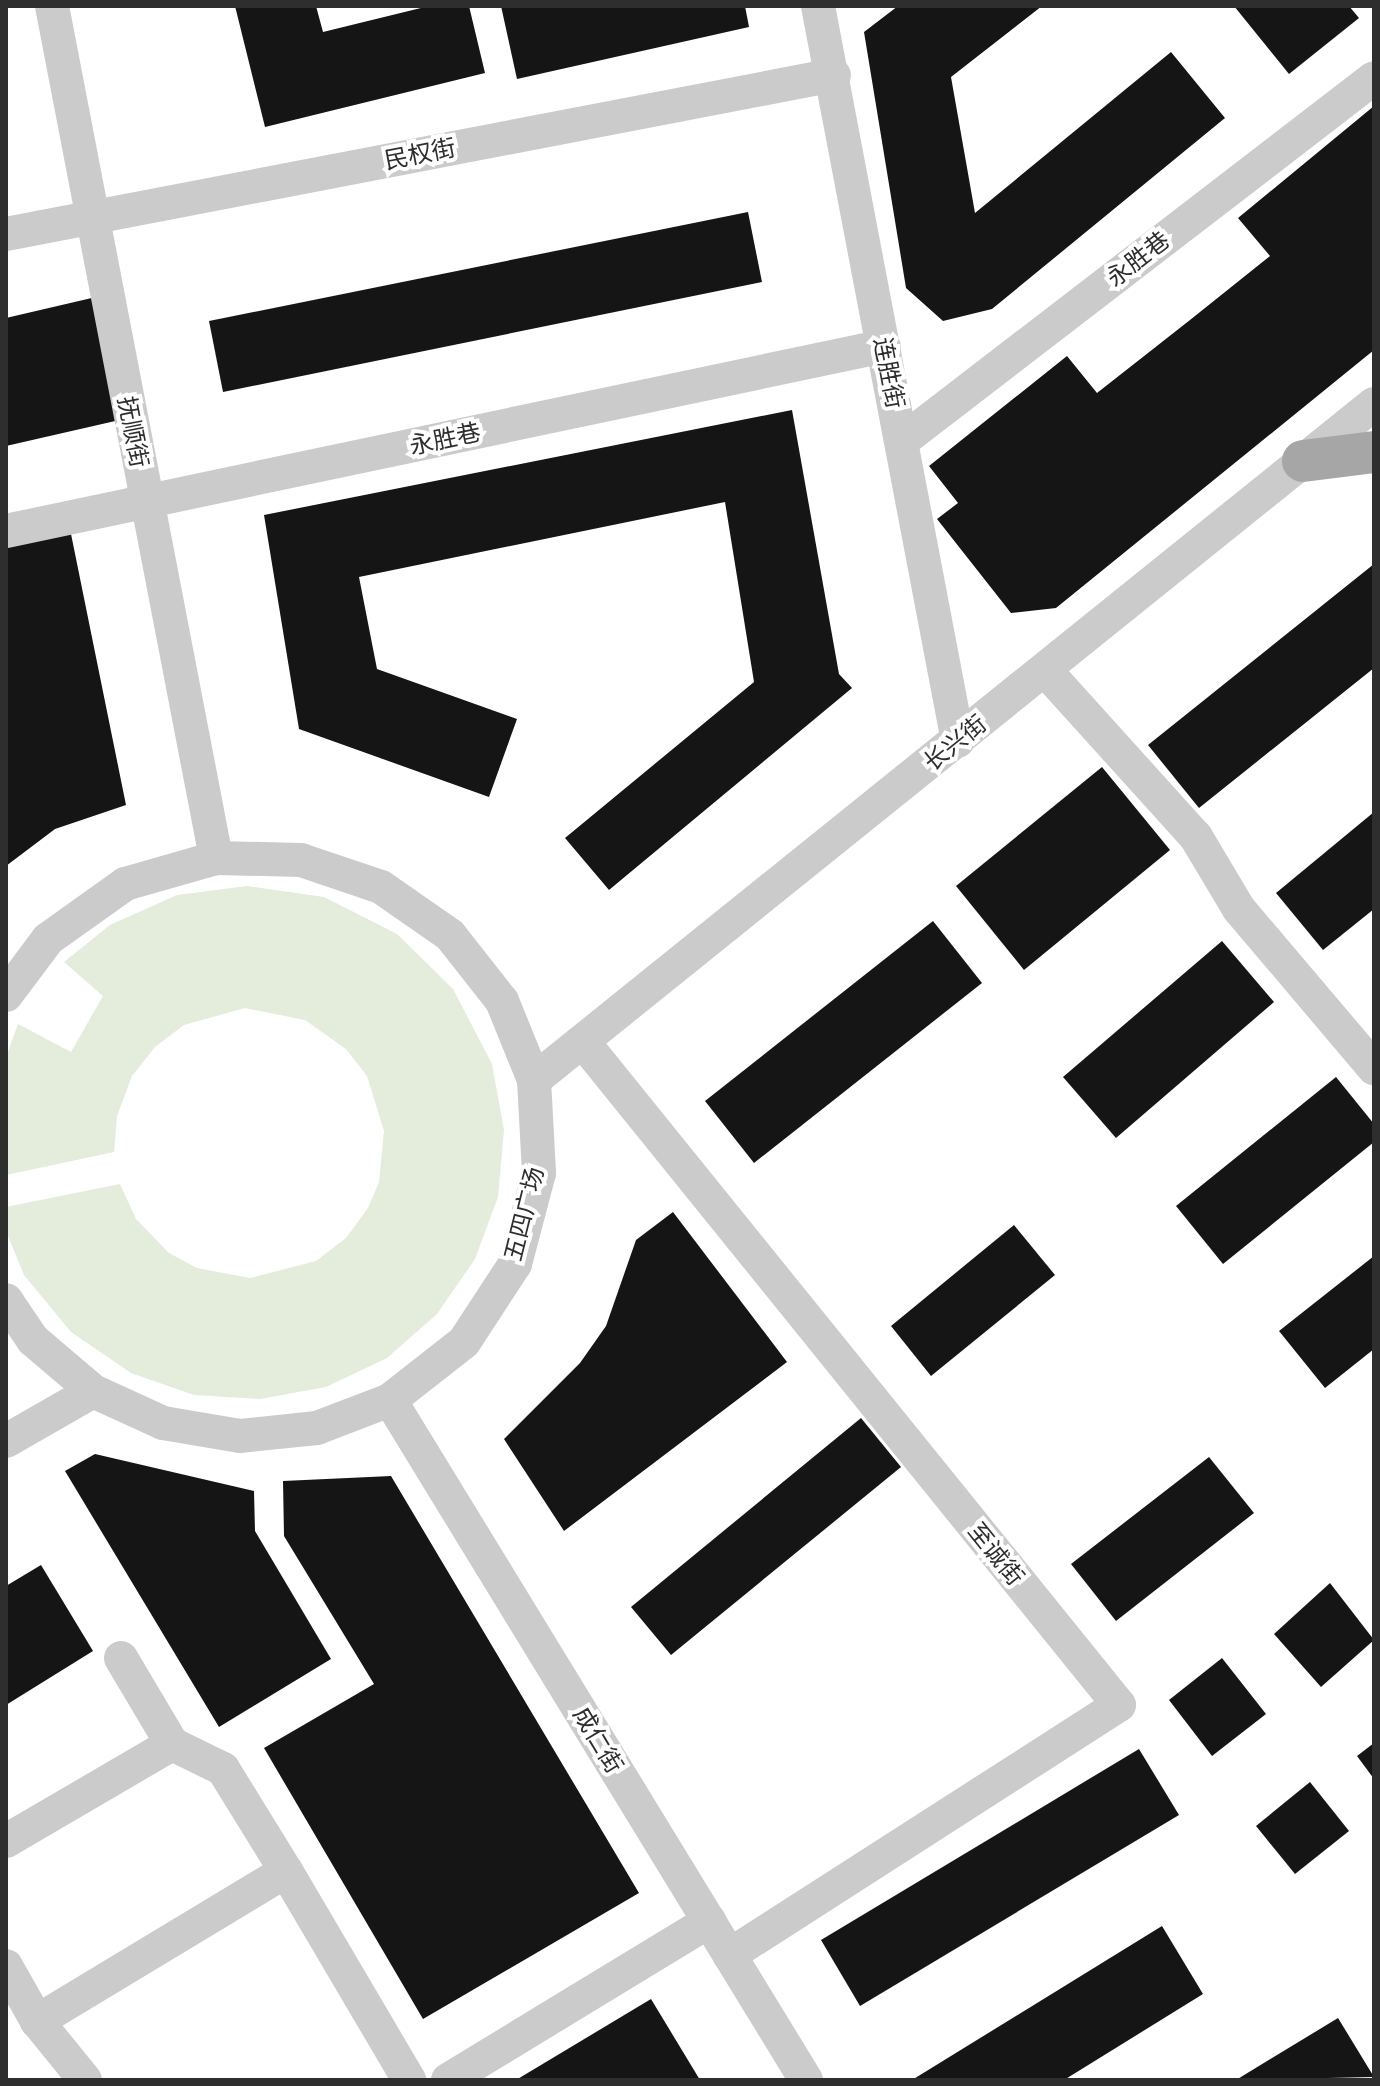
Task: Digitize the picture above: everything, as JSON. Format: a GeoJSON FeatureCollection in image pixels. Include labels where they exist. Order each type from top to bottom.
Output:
{"type":"FeatureCollection","features":[{"type":"Feature","properties":{"kind":"main road"},"geometry":{"type":"LineString","coordinates":[[1303,461],[1374,452]]}},
{"type":"Feature","properties":{"kind":"street","name":"抚顺街"},"geometry":{"type":"LineString","coordinates":[[52,6],[90,217],[216,858]]}},
{"type":"Feature","properties":{"kind":"street","name":"连胜街"},"geometry":{"type":"LineString","coordinates":[[818,6],[834,75],[958,741]]}},
{"type":"Feature","properties":{"kind":"street","name":"民权街"},"geometry":{"type":"LineString","coordinates":[[6,234],[834,75]]}},
{"type":"Feature","properties":{"kind":"street","name":"永胜巷"},"geometry":{"type":"LineString","coordinates":[[902,441],[1374,78]]}},
{"type":"Feature","properties":{"kind":"street","name":"永胜巷"},"geometry":{"type":"LineString","coordinates":[[6,531],[884,346]]}},
{"type":"Feature","properties":{"kind":"street","name":"长兴街"},"geometry":{"type":"LineString","coordinates":[[534,1080],[584,1043],[1374,404]]}},
{"type":"Feature","properties":{"kind":"street"},"geometry":{"type":"LineString","coordinates":[[1045,670],[1196,837],[1239,909],[1374,1068]]}},
{"type":"Feature","properties":{"kind":"street","name":"五四广场"},"geometry":{"type":"LineString","coordinates":[[6,995],[48,939],[125,884],[216,858],[301,860],[381,887],[450,935],[502,1001],[534,1080],[539,1173],[515,1264],[464,1342],[390,1400],[317,1428],[240,1436],[163,1423],[93,1391],[33,1340],[6,1300]]}},
{"type":"Feature","properties":{"kind":"street","name":"至诚街"},"geometry":{"type":"LineString","coordinates":[[584,1043],[1119,1705],[729,1955]]}},
{"type":"Feature","properties":{"kind":"street"},"geometry":{"type":"LineString","coordinates":[[6,1441],[93,1391]]}},
{"type":"Feature","properties":{"kind":"street","name":"成仁街"},"geometry":{"type":"LineString","coordinates":[[390,1400],[806,2080]]}},
{"type":"Feature","properties":{"kind":"street"},"geometry":{"type":"LineString","coordinates":[[121,1658],[172,1744],[223,1769],[409,2080]]}},
{"type":"Feature","properties":{"kind":"street"},"geometry":{"type":"LineString","coordinates":[[6,1841],[172,1744]]}},
{"type":"Feature","properties":{"kind":"street"},"geometry":{"type":"LineString","coordinates":[[37,2021],[286,1871]]}},
{"type":"Feature","properties":{"kind":"street"},"geometry":{"type":"LineString","coordinates":[[448,2080],[709,1921]]}},
{"type":"Feature","properties":{"kind":"street"},"geometry":{"type":"LineString","coordinates":[[6,1966],[37,2021],[85,2080]]}},
{"type":"Feature","properties":{"kind":"green space"},"geometry":{"type":"Polygon","coordinates":[[[247,886],[324,897],[397,934],[453,989],[492,1064],[504,1130],[498,1197],[475,1259],[437,1314],[387,1358],[326,1387],[260,1399],[194,1395],[131,1373],[71,1332],[24,1275],[6,1231],[6,1207],[120,1184],[136,1219],[169,1253],[197,1268],[250,1278],[316,1261],[346,1238],[368,1208],[379,1182],[384,1131],[367,1076],[346,1049],[305,1020],[245,1008],[184,1025],[155,1047],[132,1076],[117,1116],[114,1152],[6,1175],[6,1057],[18,1024],[71,1052],[103,996],[64,962],[110,925],[177,895],[247,886]]]}},
{"type":"Feature","properties":{"kind":"building"},"geometry":{"type":"Polygon","coordinates":[[[235,6],[316,6],[323,32],[429,6],[469,6],[485,73],[265,127],[235,6]]]}},
{"type":"Feature","properties":{"kind":"building"},"geometry":{"type":"Polygon","coordinates":[[[501,6],[745,6],[749,27],[517,79],[501,6]]]}},
{"type":"Feature","properties":{"kind":"building"},"geometry":{"type":"Polygon","coordinates":[[[898,6],[1042,6],[951,77],[975,213],[1171,52],[1225,118],[992,309],[943,321],[906,288],[864,32],[898,6]]]}},
{"type":"Feature","properties":{"kind":"building"},"geometry":{"type":"Polygon","coordinates":[[[1234,6],[1349,6],[1359,18],[1289,74],[1234,6]]]}},
{"type":"Feature","properties":{"kind":"building"},"geometry":{"type":"Polygon","coordinates":[[[1374,106],[1374,350],[1056,608],[1011,613],[937,519],[958,503],[929,466],[1067,356],[1097,393],[1270,256],[1238,218],[1374,106]]]}},
{"type":"Feature","properties":{"kind":"building"},"geometry":{"type":"Polygon","coordinates":[[[748,212],[762,282],[223,392],[209,321],[748,212]]]}},
{"type":"Feature","properties":{"kind":"building"},"geometry":{"type":"Polygon","coordinates":[[[96,297],[124,419],[6,446],[6,318],[96,297]]]}},
{"type":"Feature","properties":{"kind":"building"},"geometry":{"type":"Polygon","coordinates":[[[792,410],[839,674],[852,688],[609,890],[565,838],[754,682],[725,502],[359,577],[377,669],[517,719],[489,797],[299,729],[264,515],[792,410]]]}},
{"type":"Feature","properties":{"kind":"building"},"geometry":{"type":"Polygon","coordinates":[[[70,529],[126,805],[55,829],[6,866],[6,546],[70,529]]]}},
{"type":"Feature","properties":{"kind":"building"},"geometry":{"type":"Polygon","coordinates":[[[1374,564],[1374,668],[1199,808],[1148,745],[1374,564]]]}},
{"type":"Feature","properties":{"kind":"building"},"geometry":{"type":"Polygon","coordinates":[[[1102,767],[1170,850],[1024,970],[956,886],[1102,767]]]}},
{"type":"Feature","properties":{"kind":"building"},"geometry":{"type":"Polygon","coordinates":[[[1374,812],[1374,909],[1323,950],[1276,893],[1374,812]]]}},
{"type":"Feature","properties":{"kind":"building"},"geometry":{"type":"Polygon","coordinates":[[[933,921],[982,983],[754,1163],[705,1101],[933,921]]]}},
{"type":"Feature","properties":{"kind":"building"},"geometry":{"type":"Polygon","coordinates":[[[1222,941],[1274,1002],[1116,1138],[1063,1077],[1222,941]]]}},
{"type":"Feature","properties":{"kind":"building"},"geometry":{"type":"Polygon","coordinates":[[[1336,1077],[1374,1124],[1374,1142],[1223,1264],[1176,1206],[1336,1077]]]}},
{"type":"Feature","properties":{"kind":"building"},"geometry":{"type":"Polygon","coordinates":[[[673,1212],[787,1362],[564,1531],[504,1439],[580,1363],[606,1326],[636,1240],[673,1212]]]}},
{"type":"Feature","properties":{"kind":"building"},"geometry":{"type":"Polygon","coordinates":[[[1014,1225],[1055,1275],[931,1376],[891,1326],[1014,1225]]]}},
{"type":"Feature","properties":{"kind":"building"},"geometry":{"type":"Polygon","coordinates":[[[1374,1256],[1374,1349],[1325,1388],[1279,1331],[1374,1256]]]}},
{"type":"Feature","properties":{"kind":"building"},"geometry":{"type":"Polygon","coordinates":[[[861,1418],[901,1467],[671,1655],[631,1607],[861,1418]]]}},
{"type":"Feature","properties":{"kind":"building"},"geometry":{"type":"Polygon","coordinates":[[[95,1454],[254,1491],[255,1531],[331,1659],[219,1727],[65,1471],[95,1454]]]}},
{"type":"Feature","properties":{"kind":"building"},"geometry":{"type":"Polygon","coordinates":[[[1209,1457],[1254,1513],[1116,1621],[1071,1564],[1209,1457]]]}},
{"type":"Feature","properties":{"kind":"building"},"geometry":{"type":"Polygon","coordinates":[[[391,1476],[639,1893],[423,2019],[264,1748],[374,1684],[284,1536],[283,1481],[391,1476]]]}},
{"type":"Feature","properties":{"kind":"building"},"geometry":{"type":"Polygon","coordinates":[[[41,1565],[93,1651],[6,1705],[6,1586],[41,1565]]]}},
{"type":"Feature","properties":{"kind":"building"},"geometry":{"type":"Polygon","coordinates":[[[1330,1583],[1374,1640],[1321,1687],[1274,1634],[1330,1583]]]}},
{"type":"Feature","properties":{"kind":"building"},"geometry":{"type":"Polygon","coordinates":[[[1222,1658],[1266,1714],[1212,1756],[1169,1700],[1222,1658]]]}},
{"type":"Feature","properties":{"kind":"building"},"geometry":{"type":"Polygon","coordinates":[[[1374,1743],[1374,1779],[1357,1756],[1374,1743]]]}},
{"type":"Feature","properties":{"kind":"building"},"geometry":{"type":"Polygon","coordinates":[[[1139,1749],[1179,1815],[860,2006],[821,1940],[1139,1749]]]}},
{"type":"Feature","properties":{"kind":"building"},"geometry":{"type":"Polygon","coordinates":[[[1310,1782],[1349,1831],[1295,1874],[1256,1826],[1310,1782]]]}},
{"type":"Feature","properties":{"kind":"building"},"geometry":{"type":"Polygon","coordinates":[[[1162,1926],[1203,1994],[1064,2080],[912,2080],[1162,1926]]]}},
{"type":"Feature","properties":{"kind":"building"},"geometry":{"type":"Polygon","coordinates":[[[651,1999],[700,2080],[516,2080],[651,1999]]]}},
{"type":"Feature","properties":{"kind":"building"},"geometry":{"type":"Polygon","coordinates":[[[1338,2018],[1374,2077],[1236,2080],[1338,2018]]]}}]}
